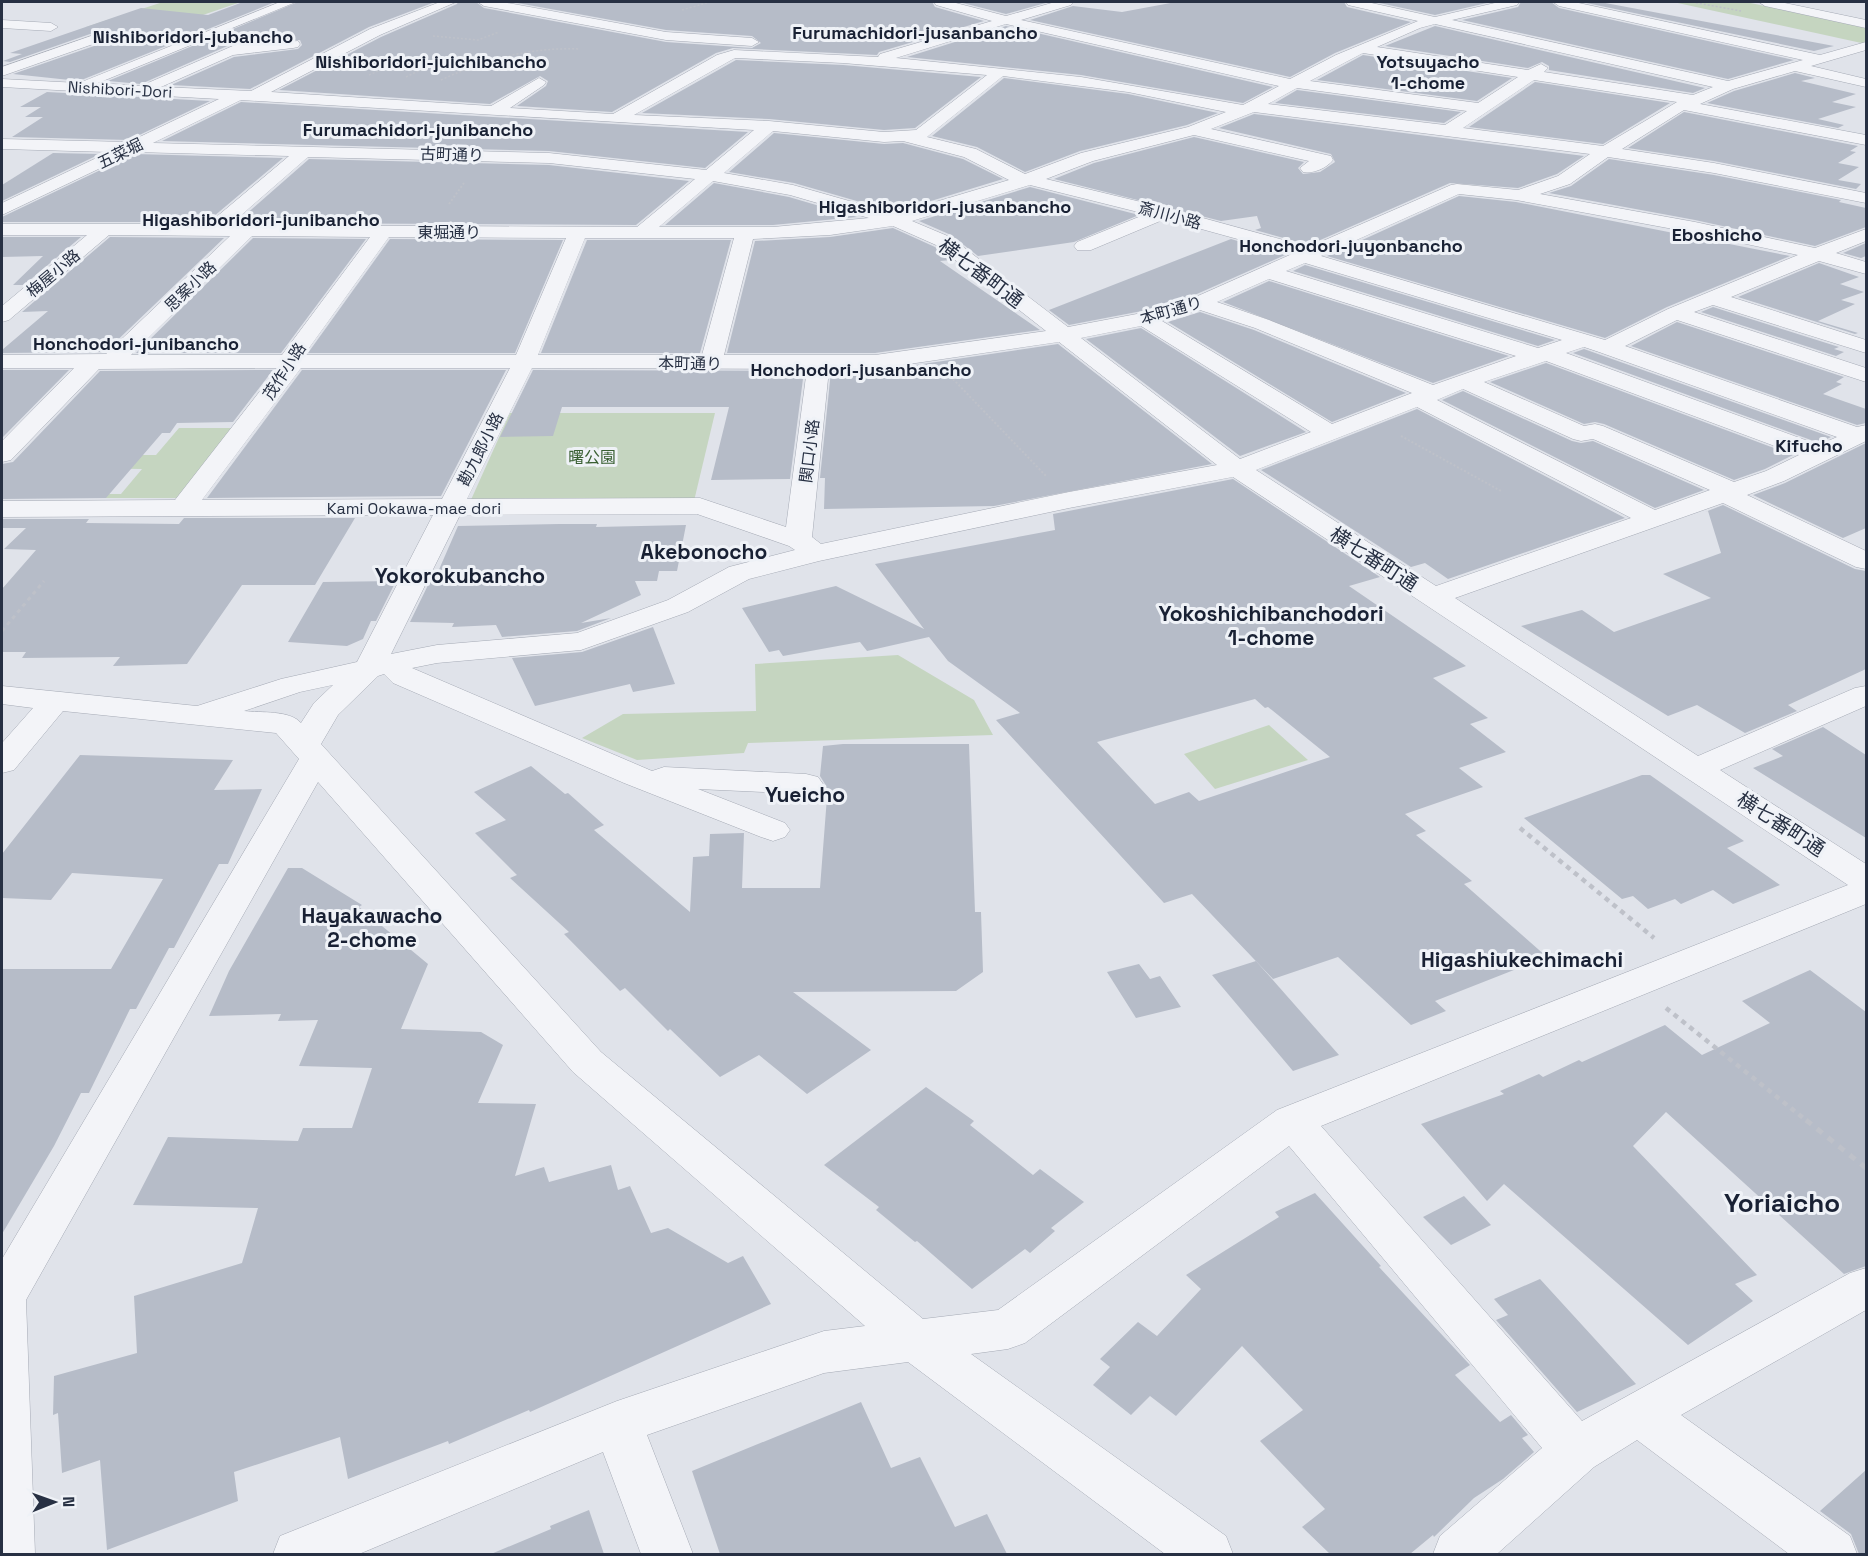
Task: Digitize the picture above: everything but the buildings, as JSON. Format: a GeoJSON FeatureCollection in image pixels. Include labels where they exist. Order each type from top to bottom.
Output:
{"type":"FeatureCollection","features":[{"type":"Feature","properties":{"kind":"street"},"geometry":{"type":"LineString","coordinates":[[76,87],[290,2]]}},
{"type":"Feature","properties":{"kind":"street"},"geometry":{"type":"LineString","coordinates":[[289,78],[375,32],[450,2]]}},
{"type":"Feature","properties":{"kind":"street"},"geometry":{"type":"LineString","coordinates":[[484,2],[666,36],[897,53]]}},
{"type":"Feature","properties":{"kind":"street"},"geometry":{"type":"LineString","coordinates":[[940,2],[1004,20],[1292,83],[1480,108]]}},
{"type":"Feature","properties":{"kind":"street"},"geometry":{"type":"LineString","coordinates":[[871,62],[1067,2]]}},
{"type":"Feature","properties":{"kind":"street"},"geometry":{"type":"LineString","coordinates":[[1352,2],[1728,86]]}},
{"type":"Feature","properties":{"kind":"street"},"geometry":{"type":"LineString","coordinates":[[1431,20],[1513,2]]}},
{"type":"Feature","properties":{"kind":"street"},"geometry":{"type":"LineString","coordinates":[[1559,2],[1818,58]]}},
{"type":"Feature","properties":{"kind":"street"},"geometry":{"type":"LineString","coordinates":[[1766,2],[1866,24]]}},
{"type":"Feature","properties":{"kind":"street","name":"東堀通り"},"geometry":{"type":"LineString","coordinates":[[2,229],[746,232],[830,229],[895,220],[1025,180],[1087,157],[1194,130],[1249,109],[1292,83],[1360,48],[1431,20]]}},
{"type":"Feature","properties":{"kind":"street"},"geometry":{"type":"LineString","coordinates":[[2,24],[51,27]]}},
{"type":"Feature","properties":{"kind":"street"},"geometry":{"type":"LineString","coordinates":[[701,25],[757,30]]}},
{"type":"Feature","properties":{"kind":"street"},"geometry":{"type":"LineString","coordinates":[[2,72],[91,40]]}},
{"type":"Feature","properties":{"kind":"street"},"geometry":{"type":"LineString","coordinates":[[289,78],[320,70],[393,41]]}},
{"type":"Feature","properties":{"kind":"street"},"geometry":{"type":"LineString","coordinates":[[140,90],[251,42]]}},
{"type":"Feature","properties":{"kind":"street"},"geometry":{"type":"LineString","coordinates":[[1447,131],[1567,50],[1600,42]]}},
{"type":"Feature","properties":{"kind":"street"},"geometry":{"type":"LineString","coordinates":[[1832,43],[1860,47]]}},
{"type":"Feature","properties":{"kind":"street"},"geometry":{"type":"LineString","coordinates":[[229,52],[293,44]]}},
{"type":"Feature","properties":{"kind":"street"},"geometry":{"type":"LineString","coordinates":[[1519,195],[1564,180],[1603,153],[1690,103],[1728,86],[1860,47]]}},
{"type":"Feature","properties":{"kind":"street"},"geometry":{"type":"LineString","coordinates":[[1360,48],[1533,74],[1690,103],[1866,140]]}},
{"type":"Feature","properties":{"kind":"street"},"geometry":{"type":"LineString","coordinates":[[229,52],[260,54]]}},
{"type":"Feature","properties":{"kind":"street"},"geometry":{"type":"LineString","coordinates":[[616,119],[722,58],[734,54],[871,62],[998,73],[1128,88],[1249,109],[1447,131],[1708,167],[1866,198]]}},
{"type":"Feature","properties":{"kind":"street"},"geometry":{"type":"LineString","coordinates":[[1790,66],[1866,83]]}},
{"type":"Feature","properties":{"kind":"street"},"geometry":{"type":"LineString","coordinates":[[903,136],[920,135],[998,73]]}},
{"type":"Feature","properties":{"kind":"street","name":"五菜堀"},"geometry":{"type":"LineString","coordinates":[[2,210],[134,146],[289,78]]}},
{"type":"Feature","properties":{"kind":"street"},"geometry":{"type":"LineString","coordinates":[[465,127],[539,82]]}},
{"type":"Feature","properties":{"kind":"street","name":"Nishibori-Dori"},"geometry":{"type":"LineString","coordinates":[[2,83],[769,126],[884,137],[903,136]]}},
{"type":"Feature","properties":{"kind":"street"},"geometry":{"type":"LineString","coordinates":[[642,232],[769,126]]}},
{"type":"Feature","properties":{"kind":"street"},"geometry":{"type":"LineString","coordinates":[[1194,130],[1325,160],[1309,168]]}},
{"type":"Feature","properties":{"kind":"street","name":"斎川小路"},"geometry":{"type":"LineString","coordinates":[[903,136],[970,153],[1025,180],[1164,213],[1607,347],[1862,434]]}},
{"type":"Feature","properties":{"kind":"street"},"geometry":{"type":"LineString","coordinates":[[426,154],[445,140]]}},
{"type":"Feature","properties":{"kind":"street","name":"古町通り"},"geometry":{"type":"LineString","coordinates":[[2,144],[549,158],[708,175],[793,190],[895,220]]}},
{"type":"Feature","properties":{"kind":"street"},"geometry":{"type":"LineString","coordinates":[[212,231],[306,150]]}},
{"type":"Feature","properties":{"kind":"street","name":"本町通り"},"geometry":{"type":"LineString","coordinates":[[2,361],[875,362],[1061,335],[1144,319],[1200,303],[1457,189],[1519,195]]}},
{"type":"Feature","properties":{"kind":"street"},"geometry":{"type":"LineString","coordinates":[[1519,195],[1705,229],[1820,254],[1866,268]]}},
{"type":"Feature","properties":{"kind":"street"},"geometry":{"type":"LineString","coordinates":[[1084,246],[1164,213]]}},
{"type":"Feature","properties":{"kind":"street","name":"横七番町通"},"geometry":{"type":"LineString","coordinates":[[895,220],[943,241],[1061,335],[1237,469],[1866,880]]}},
{"type":"Feature","properties":{"kind":"street","name":"梅屋小路"},"geometry":{"type":"LineString","coordinates":[[2,316],[104,230]]}},
{"type":"Feature","properties":{"kind":"street","name":"思案小路"},"geometry":{"type":"LineString","coordinates":[[2,455],[246,231]]}},
{"type":"Feature","properties":{"kind":"street","name":"茂作小路"},"geometry":{"type":"LineString","coordinates":[[182,509],[291,362],[383,232]]}},
{"type":"Feature","properties":{"kind":"street","name":"勘九郎小路"},"geometry":{"type":"LineString","coordinates":[[8,1554],[3,1298],[309,752],[325,710],[380,666],[449,509],[524,362],[578,232]]}},
{"type":"Feature","properties":{"kind":"street"},"geometry":{"type":"LineString","coordinates":[[711,362],[746,232]]}},
{"type":"Feature","properties":{"kind":"street"},"geometry":{"type":"LineString","coordinates":[[1607,347],[1675,313],[1866,234]]}},
{"type":"Feature","properties":{"kind":"street"},"geometry":{"type":"LineString","coordinates":[[1267,272],[1544,355],[1820,454]]}},
{"type":"Feature","properties":{"kind":"street"},"geometry":{"type":"LineString","coordinates":[[1741,286],[1775,297]]}},
{"type":"Feature","properties":{"kind":"street"},"geometry":{"type":"LineString","coordinates":[[1713,298],[1866,347]]}},
{"type":"Feature","properties":{"kind":"street"},"geometry":{"type":"LineString","coordinates":[[1200,303],[1313,345],[1301,350],[1421,397],[1653,519]]}},
{"type":"Feature","properties":{"kind":"street"},"geometry":{"type":"LineString","coordinates":[[1675,313],[1866,375]]}},
{"type":"Feature","properties":{"kind":"street"},"geometry":{"type":"LineString","coordinates":[[1144,319],[1330,433]]}},
{"type":"Feature","properties":{"kind":"street"},"geometry":{"type":"LineString","coordinates":[[199,717],[292,685],[437,654],[581,641],[678,606],[739,573],[807,547],[1237,469],[1464,381],[1584,340]]}},
{"type":"Feature","properties":{"kind":"street","name":"関口小路"},"geometry":{"type":"LineString","coordinates":[[807,547],[819,363]]}},
{"type":"Feature","properties":{"kind":"street"},"geometry":{"type":"LineString","coordinates":[[1464,381],[1581,434],[1595,431],[1729,492],[1866,561]]}},
{"type":"Feature","properties":{"kind":"street"},"geometry":{"type":"LineString","coordinates":[[1432,597],[1775,476],[1862,434]]}},
{"type":"Feature","properties":{"kind":"street","name":"Kami Ookawa-mae dori"},"geometry":{"type":"LineString","coordinates":[[2,509],[449,509],[700,506],[807,547]]}},
{"type":"Feature","properties":{"kind":"street"},"geometry":{"type":"LineString","coordinates":[[380,666],[636,776],[773,830]]}},
{"type":"Feature","properties":{"kind":"street"},"geometry":{"type":"LineString","coordinates":[[2,695],[286,725],[587,1062],[914,1339],[1207,1554]]}},
{"type":"Feature","properties":{"kind":"street"},"geometry":{"type":"LineString","coordinates":[[1697,768],[1866,695]]}},
{"type":"Feature","properties":{"kind":"street"},"geometry":{"type":"LineString","coordinates":[[2,762],[55,701]]}},
{"type":"Feature","properties":{"kind":"street"},"geometry":{"type":"LineString","coordinates":[[636,776],[806,784]]}},
{"type":"Feature","properties":{"kind":"street"},"geometry":{"type":"LineString","coordinates":[[299,1554],[616,1424],[824,1352],[1008,1329],[1292,1121],[1866,891]]}},
{"type":"Feature","properties":{"kind":"street"},"geometry":{"type":"LineString","coordinates":[[1292,1121],[1576,1451]]}},
{"type":"Feature","properties":{"kind":"street"},"geometry":{"type":"LineString","coordinates":[[1459,1554],[1576,1451],[1639,1413],[1866,1287]]}},
{"type":"Feature","properties":{"kind":"street"},"geometry":{"type":"LineString","coordinates":[[1639,1413],[1831,1554]]}},
{"type":"Feature","properties":{"kind":"street"},"geometry":{"type":"LineString","coordinates":[[616,1424],[667,1554]]}},
{"type":"Feature","properties":{"kind":"path"},"geometry":{"type":"LineString","coordinates":[[393,41],[422,35],[478,40],[508,28]]}},
{"type":"Feature","properties":{"kind":"path"},"geometry":{"type":"LineString","coordinates":[[371,74],[387,67]]}},
{"type":"Feature","properties":{"kind":"path"},"geometry":{"type":"LineString","coordinates":[[450,204],[469,177]]}},
{"type":"Feature","properties":{"kind":"path"},"geometry":{"type":"LineString","coordinates":[[927,353],[1069,500]]}},
{"type":"Feature","properties":{"kind":"path"},"geometry":{"type":"LineString","coordinates":[[1369,418],[1501,491]]}},
{"type":"Feature","properties":{"kind":"path"},"geometry":{"type":"LineString","coordinates":[[2,631],[44,581]]}},
{"type":"Feature","properties":{"kind":"path"},"geometry":{"type":"LineString","coordinates":[[1520,828],[1684,964]]}},
{"type":"Feature","properties":{"kind":"path"},"geometry":{"type":"LineString","coordinates":[[1635,984],[1866,1168]]}},
{"type":"Feature","properties":{"kind":"green space"},"geometry":{"type":"Polygon","coordinates":[[[163,2],[238,3],[194,18],[86,27],[163,2]]]}},
{"type":"Feature","properties":{"kind":"green space"},"geometry":{"type":"Polygon","coordinates":[[[1673,2],[1746,2],[1866,28],[1866,44],[1673,2]]]}},
{"type":"Feature","properties":{"kind":"green space","name":"曙公園"},"geometry":{"type":"Polygon","coordinates":[[[510,413],[715,413],[694,501],[470,502],[510,413]]]}},
{"type":"Feature","properties":{"kind":"green space"},"geometry":{"type":"Polygon","coordinates":[[[179,428],[238,428],[183,498],[25,498],[29,494],[121,494],[142,469],[75,468],[87,455],[156,455],[179,428]]]}},
{"type":"Feature","properties":{"kind":"green space"},"geometry":{"type":"Polygon","coordinates":[[[898,655],[974,700],[993,735],[748,743],[744,753],[637,760],[582,738],[623,714],[756,711],[755,664],[898,655]]]}},
{"type":"Feature","properties":{"kind":"green space"},"geometry":{"type":"Polygon","coordinates":[[[1269,725],[1308,760],[1215,789],[1184,754],[1269,725]]]}},
{"type":"Feature","properties":{"kind":"district","name":"Furumachidori-jusanbancho"},"geometry":{"type":"Point","coordinates":[915,33]}},
{"type":"Feature","properties":{"kind":"district","name":"Nishiboridori-jubancho"},"geometry":{"type":"Point","coordinates":[193,37]}},
{"type":"Feature","properties":{"kind":"district","name":"Nishiboridori-juichibancho"},"geometry":{"type":"Point","coordinates":[431,62]}},
{"type":"Feature","properties":{"kind":"district","name":"Yotsuyacho 1-chome"},"geometry":{"type":"Point","coordinates":[1428,72]}},
{"type":"Feature","properties":{"kind":"district","name":"Furumachidori-junibancho"},"geometry":{"type":"Point","coordinates":[418,130]}},
{"type":"Feature","properties":{"kind":"district","name":"Higashiboridori-jusanbancho"},"geometry":{"type":"Point","coordinates":[945,207]}},
{"type":"Feature","properties":{"kind":"district","name":"Higashiboridori-junibancho"},"geometry":{"type":"Point","coordinates":[261,220]}},
{"type":"Feature","properties":{"kind":"district","name":"Eboshicho"},"geometry":{"type":"Point","coordinates":[1717,235]}},
{"type":"Feature","properties":{"kind":"district","name":"Honchodori-juyonbancho"},"geometry":{"type":"Point","coordinates":[1351,246]}},
{"type":"Feature","properties":{"kind":"district","name":"Honchodori-junibancho"},"geometry":{"type":"Point","coordinates":[136,344]}},
{"type":"Feature","properties":{"kind":"district","name":"Honchodori-jusanbancho"},"geometry":{"type":"Point","coordinates":[861,370]}},
{"type":"Feature","properties":{"kind":"district","name":"Kifucho"},"geometry":{"type":"Point","coordinates":[1809,446]}},
{"type":"Feature","properties":{"kind":"district","name":"Akebonocho"},"geometry":{"type":"Point","coordinates":[704,552]}},
{"type":"Feature","properties":{"kind":"district","name":"Yokorokubancho"},"geometry":{"type":"Point","coordinates":[460,576]}},
{"type":"Feature","properties":{"kind":"district","name":"Yokoshichibanchodori 1-chome"},"geometry":{"type":"Point","coordinates":[1271,626]}},
{"type":"Feature","properties":{"kind":"district","name":"Yueicho"},"geometry":{"type":"Point","coordinates":[805,795]}},
{"type":"Feature","properties":{"kind":"district","name":"Hayakawacho 2-chome"},"geometry":{"type":"Point","coordinates":[372,928]}},
{"type":"Feature","properties":{"kind":"district","name":"Higashiukechimachi"},"geometry":{"type":"Point","coordinates":[1522,960]}},
{"type":"Feature","properties":{"kind":"district","name":"Yoriaicho"},"geometry":{"type":"Point","coordinates":[1782,1203]}}]}
